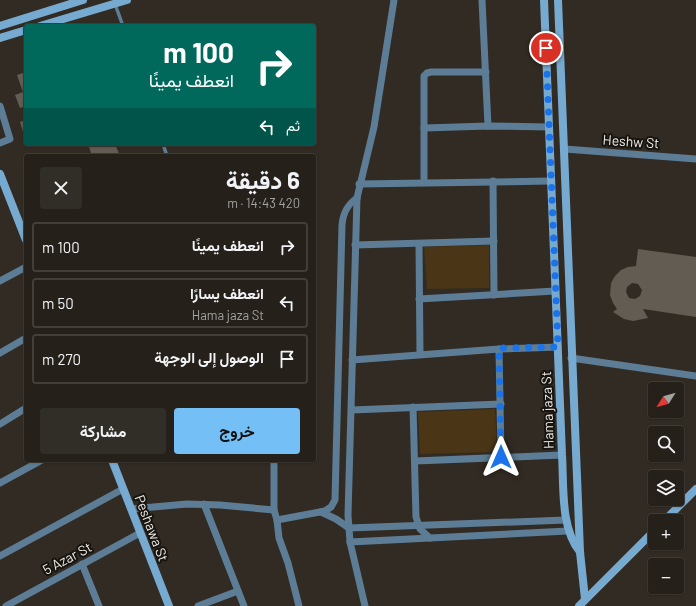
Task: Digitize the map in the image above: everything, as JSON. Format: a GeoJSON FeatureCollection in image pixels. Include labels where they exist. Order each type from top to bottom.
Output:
{"type":"FeatureCollection","features":[{"type":"Feature","properties":{"kind":"street"},"geometry":{"type":"LineString","coordinates":[[0,26],[83,0]]}},
{"type":"Feature","properties":{"kind":"street"},"geometry":{"type":"LineString","coordinates":[[47,24],[127,0]]}},
{"type":"Feature","properties":{"kind":"street"},"geometry":{"type":"LineString","coordinates":[[365,606],[350,542],[348,515],[357,198],[359,184],[374,127],[394,0]]}},
{"type":"Feature","properties":{"kind":"street"},"geometry":{"type":"LineString","coordinates":[[482,0],[488,126]]}},
{"type":"Feature","properties":{"kind":"street","name":"Hama jaza St"},"geometry":{"type":"LineString","coordinates":[[544,0],[555,291],[566,520],[572,542],[580,552]]}},
{"type":"Feature","properties":{"kind":"street"},"geometry":{"type":"LineString","coordinates":[[558,0],[580,552],[586,603]]}},
{"type":"Feature","properties":{"kind":"street"},"geometry":{"type":"LineString","coordinates":[[0,38],[24,31]]}},
{"type":"Feature","properties":{"kind":"street"},"geometry":{"type":"LineString","coordinates":[[424,182],[425,74],[431,72],[486,72]]}},
{"type":"Feature","properties":{"kind":"street"},"geometry":{"type":"LineString","coordinates":[[0,106],[10,138],[0,143]]}},
{"type":"Feature","properties":{"kind":"street"},"geometry":{"type":"LineString","coordinates":[[424,128],[488,126],[549,127]]}},
{"type":"Feature","properties":{"kind":"street","name":"Heshw St"},"geometry":{"type":"LineString","coordinates":[[565,149],[696,159]]}},
{"type":"Feature","properties":{"kind":"street"},"geometry":{"type":"LineString","coordinates":[[0,174],[24,235]]}},
{"type":"Feature","properties":{"kind":"street"},"geometry":{"type":"LineString","coordinates":[[493,181],[494,295]]}},
{"type":"Feature","properties":{"kind":"street"},"geometry":{"type":"LineString","coordinates":[[359,184],[551,181]]}},
{"type":"Feature","properties":{"kind":"street"},"geometry":{"type":"LineString","coordinates":[[552,194],[566,194]]}},
{"type":"Feature","properties":{"kind":"street"},"geometry":{"type":"LineString","coordinates":[[277,520],[321,512],[331,506],[336,497],[342,225],[345,211],[350,203],[357,198]]}},
{"type":"Feature","properties":{"kind":"street"},"geometry":{"type":"LineString","coordinates":[[553,223],[568,223]]}},
{"type":"Feature","properties":{"kind":"street"},"geometry":{"type":"LineString","coordinates":[[355,245],[494,241]]}},
{"type":"Feature","properties":{"kind":"street"},"geometry":{"type":"LineString","coordinates":[[419,244],[420,354]]}},
{"type":"Feature","properties":{"kind":"street"},"geometry":{"type":"LineString","coordinates":[[0,281],[24,268]]}},
{"type":"Feature","properties":{"kind":"street"},"geometry":{"type":"LineString","coordinates":[[419,299],[555,291]]}},
{"type":"Feature","properties":{"kind":"street"},"geometry":{"type":"LineString","coordinates":[[0,353],[24,339]]}},
{"type":"Feature","properties":{"kind":"street"},"geometry":{"type":"LineString","coordinates":[[352,360],[499,348],[558,347]]}},
{"type":"Feature","properties":{"kind":"street"},"geometry":{"type":"LineString","coordinates":[[499,348],[501,457]]}},
{"type":"Feature","properties":{"kind":"street"},"geometry":{"type":"LineString","coordinates":[[572,358],[696,376]]}},
{"type":"Feature","properties":{"kind":"street"},"geometry":{"type":"LineString","coordinates":[[352,410],[501,404]]}},
{"type":"Feature","properties":{"kind":"street"},"geometry":{"type":"LineString","coordinates":[[413,408],[416,517],[418,525],[430,538]]}},
{"type":"Feature","properties":{"kind":"street"},"geometry":{"type":"LineString","coordinates":[[0,424],[24,409]]}},
{"type":"Feature","properties":{"kind":"street"},"geometry":{"type":"LineString","coordinates":[[415,461],[562,455]]}},
{"type":"Feature","properties":{"kind":"street"},"geometry":{"type":"LineString","coordinates":[[0,483],[38,462]]}},
{"type":"Feature","properties":{"kind":"street","name":"Peshawa St"},"geometry":{"type":"LineString","coordinates":[[113,462],[169,606]]}},
{"type":"Feature","properties":{"kind":"street"},"geometry":{"type":"LineString","coordinates":[[274,462],[274,510],[279,538],[288,563],[299,606]]}},
{"type":"Feature","properties":{"kind":"street"},"geometry":{"type":"LineString","coordinates":[[0,556],[123,489]]}},
{"type":"Feature","properties":{"kind":"street"},"geometry":{"type":"LineString","coordinates":[[671,514],[696,489]]}},
{"type":"Feature","properties":{"kind":"street"},"geometry":{"type":"LineString","coordinates":[[131,509],[204,504],[274,510]]}},
{"type":"Feature","properties":{"kind":"street"},"geometry":{"type":"LineString","coordinates":[[204,504],[244,606]]}},
{"type":"Feature","properties":{"kind":"street"},"geometry":{"type":"LineString","coordinates":[[321,512],[336,519],[349,528],[566,520]]}},
{"type":"Feature","properties":{"kind":"street"},"geometry":{"type":"LineString","coordinates":[[350,542],[568,531]]}},
{"type":"Feature","properties":{"kind":"street","name":"5 Azar St"},"geometry":{"type":"LineString","coordinates":[[6,606],[140,533]]}},
{"type":"Feature","properties":{"kind":"street"},"geometry":{"type":"LineString","coordinates":[[579,606],[586,603],[648,537]]}},
{"type":"Feature","properties":{"kind":"street"},"geometry":{"type":"LineString","coordinates":[[82,564],[99,606]]}},
{"type":"Feature","properties":{"kind":"street"},"geometry":{"type":"LineString","coordinates":[[198,606],[238,591]]}},
{"type":"Feature","properties":{"kind":"lane"},"geometry":{"type":"LineString","coordinates":[[115,4],[122,24]]}},
{"type":"Feature","properties":{"kind":"shaded area"},"geometry":{"type":"Polygon","coordinates":[[[489,245],[489,288],[427,289],[424,247],[489,245]]]}},
{"type":"Feature","properties":{"kind":"shaded area"},"geometry":{"type":"Polygon","coordinates":[[[495,409],[497,452],[420,454],[418,412],[495,409]]]}},
{"type":"Feature","properties":{"kind":"building"},"geometry":{"type":"Polygon","coordinates":[[[24,73],[24,107],[20,108],[15,95],[23,92],[17,75],[24,73]]]}},
{"type":"Feature","properties":{"kind":"building"},"geometry":{"type":"Polygon","coordinates":[[[24,121],[24,135],[20,122],[24,121]]]}},
{"type":"Feature","properties":{"kind":"building"},"geometry":{"type":"Polygon","coordinates":[[[116,146],[119,154],[91,154],[89,147],[116,146]]]}},
{"type":"Feature","properties":{"kind":"building"},"geometry":{"type":"Polygon","coordinates":[[[638,249],[696,257],[696,317],[643,309],[648,318],[633,321],[624,319],[613,312],[617,309],[610,295],[611,283],[621,270],[636,266],[638,249]],[[632,283],[627,287],[626,292],[629,298],[635,299],[640,296],[642,290],[638,284],[632,283]]]}},
{"type":"Feature","properties":{"kind":"route"},"geometry":{"type":"LineString","coordinates":[[501,457],[499,348],[558,347],[546,48]]}}]}
